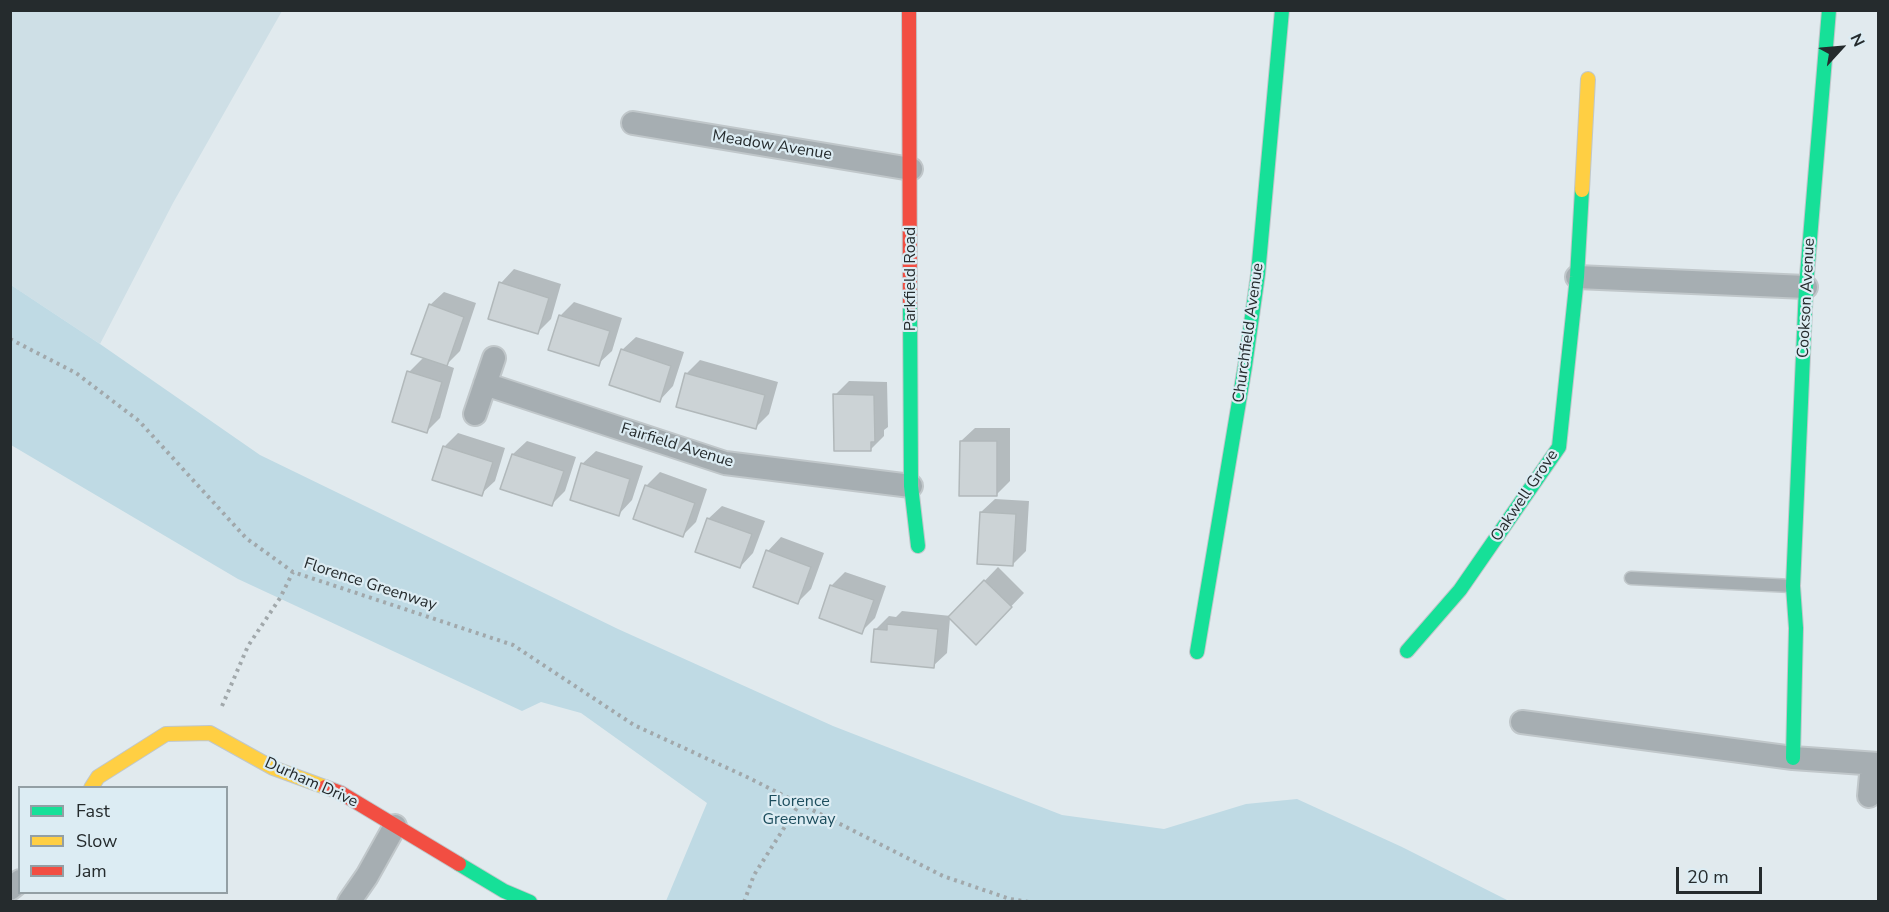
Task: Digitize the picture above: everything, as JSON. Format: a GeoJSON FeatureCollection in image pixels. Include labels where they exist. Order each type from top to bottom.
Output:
{"type":"FeatureCollection","features":[{"type":"Feature","properties":{"kind":"street","name":"Parkfield Road"},"geometry":{"type":"LineString","coordinates":[[909,10],[910,486],[918,546]]}},
{"type":"Feature","properties":{"kind":"street","name":"Churchfield Avenue"},"geometry":{"type":"LineString","coordinates":[[1197,652],[1252,320],[1282,10]]}},
{"type":"Feature","properties":{"kind":"street","name":"Cookson Avenue"},"geometry":{"type":"LineString","coordinates":[[1793,758],[1796,628],[1794,586],[1806,287],[1829,10]]}},
{"type":"Feature","properties":{"kind":"street","name":"Oakwell Grove"},"geometry":{"type":"LineString","coordinates":[[1407,651],[1460,590],[1559,447],[1577,277],[1588,79]]}},
{"type":"Feature","properties":{"kind":"street","name":"Meadow Avenue"},"geometry":{"type":"LineString","coordinates":[[633,123],[911,169]]}},
{"type":"Feature","properties":{"kind":"street"},"geometry":{"type":"LineString","coordinates":[[1577,277],[1806,287]]}},
{"type":"Feature","properties":{"kind":"street"},"geometry":{"type":"LineString","coordinates":[[475,414],[494,358]]}},
{"type":"Feature","properties":{"kind":"street","name":"Fairfield Avenue"},"geometry":{"type":"LineString","coordinates":[[485,384],[725,463],[910,486]]}},
{"type":"Feature","properties":{"kind":"street"},"geometry":{"type":"LineString","coordinates":[[1522,722],[1793,758],[1875,764],[1869,796]]}},
{"type":"Feature","properties":{"kind":"street"},"geometry":{"type":"LineString","coordinates":[[91,786],[98,777],[166,734],[210,733]]}},
{"type":"Feature","properties":{"kind":"street","name":"Durham Drive"},"geometry":{"type":"LineString","coordinates":[[210,733],[273,768],[341,793],[504,891],[530,902]]}},
{"type":"Feature","properties":{"kind":"street"},"geometry":{"type":"LineString","coordinates":[[349,902],[367,876],[395,826]]}},
{"type":"Feature","properties":{"kind":"lane"},"geometry":{"type":"LineString","coordinates":[[1631,578],[1794,586]]}},
{"type":"Feature","properties":{"kind":"path","name":"Florence Greenway"},"geometry":{"type":"LineString","coordinates":[[10,339],[76,373],[139,421],[246,538],[293,572],[513,645],[634,725],[800,803],[943,876],[1010,899],[1029,902]]}},
{"type":"Feature","properties":{"kind":"path"},"geometry":{"type":"LineString","coordinates":[[210,733],[248,646],[280,598],[293,572]]}},
{"type":"Feature","properties":{"kind":"path"},"geometry":{"type":"LineString","coordinates":[[744,902],[754,875],[800,803]]}},
{"type":"Feature","properties":{"kind":"path"},"geometry":{"type":"LineString","coordinates":[[1337,902],[1346,902]]}},
{"type":"Feature","properties":{"kind":"shaded area"},"geometry":{"type":"Polygon","coordinates":[[[10,11],[282,11],[173,203],[100,344],[11,285],[10,11]]]}},
{"type":"Feature","properties":{"kind":"green space","name":"Florence Greenway"},"geometry":{"type":"Polygon","coordinates":[[[11,285],[260,455],[618,629],[833,726],[1062,815],[1164,829],[1246,804],[1297,799],[1402,847],[1509,901],[666,901],[707,803],[581,713],[541,702],[522,711],[238,579],[11,445],[11,285]]]}},
{"type":"Feature","properties":{"kind":"building"},"geometry":{"type":"Polygon","coordinates":[[[499,282],[549,298],[538,334],[488,319],[499,282]]]}},
{"type":"Feature","properties":{"kind":"building"},"geometry":{"type":"Polygon","coordinates":[[[429,304],[464,317],[447,366],[411,354],[429,304]]]}},
{"type":"Feature","properties":{"kind":"building"},"geometry":{"type":"Polygon","coordinates":[[[559,315],[610,331],[599,366],[548,350],[559,315]]]}},
{"type":"Feature","properties":{"kind":"building"},"geometry":{"type":"Polygon","coordinates":[[[621,349],[671,366],[660,402],[609,385],[621,349]]]}},
{"type":"Feature","properties":{"kind":"building"},"geometry":{"type":"Polygon","coordinates":[[[407,371],[442,382],[427,433],[392,422],[407,371]]]}},
{"type":"Feature","properties":{"kind":"building"},"geometry":{"type":"Polygon","coordinates":[[[685,373],[765,395],[756,429],[676,407],[685,373]]]}},
{"type":"Feature","properties":{"kind":"building"},"geometry":{"type":"Polygon","coordinates":[[[833,394],[874,395],[875,442],[871,442],[871,451],[834,451],[833,394]]]}},
{"type":"Feature","properties":{"kind":"building"},"geometry":{"type":"Polygon","coordinates":[[[960,441],[997,441],[997,496],[959,496],[960,441]]]}},
{"type":"Feature","properties":{"kind":"building"},"geometry":{"type":"Polygon","coordinates":[[[443,446],[493,462],[482,496],[432,480],[443,446]]]}},
{"type":"Feature","properties":{"kind":"building"},"geometry":{"type":"Polygon","coordinates":[[[512,454],[564,471],[552,506],[500,489],[512,454]]]}},
{"type":"Feature","properties":{"kind":"building"},"geometry":{"type":"Polygon","coordinates":[[[581,463],[630,479],[619,516],[570,500],[581,463]]]}},
{"type":"Feature","properties":{"kind":"building"},"geometry":{"type":"Polygon","coordinates":[[[645,485],[695,503],[683,537],[633,519],[645,485]]]}},
{"type":"Feature","properties":{"kind":"building"},"geometry":{"type":"Polygon","coordinates":[[[980,512],[1016,514],[1013,566],[977,564],[980,512]]]}},
{"type":"Feature","properties":{"kind":"building"},"geometry":{"type":"Polygon","coordinates":[[[707,518],[752,534],[740,568],[695,552],[707,518]]]}},
{"type":"Feature","properties":{"kind":"building"},"geometry":{"type":"Polygon","coordinates":[[[766,550],[811,567],[798,604],[753,587],[766,550]]]}},
{"type":"Feature","properties":{"kind":"building"},"geometry":{"type":"Polygon","coordinates":[[[984,580],[1012,607],[976,645],[948,617],[984,580]]]}},
{"type":"Feature","properties":{"kind":"building"},"geometry":{"type":"Polygon","coordinates":[[[830,585],[874,600],[862,634],[819,618],[830,585]]]}},
{"type":"Feature","properties":{"kind":"building"},"geometry":{"type":"Polygon","coordinates":[[[887,624],[938,629],[934,668],[871,662],[874,629],[887,630],[887,624]]]}},
{"type":"Feature","properties":{"kind":"traffic: fast"},"geometry":{"type":"LineString","coordinates":[[1197,652],[1245,366],[1258,274],[1282,10]]}},
{"type":"Feature","properties":{"kind":"traffic: fast"},"geometry":{"type":"LineString","coordinates":[[1793,758],[1796,628],[1793,586],[1806,287],[1829,10]]}},
{"type":"Feature","properties":{"kind":"traffic: fast"},"geometry":{"type":"LineString","coordinates":[[1407,651],[1460,590],[1559,447],[1577,277],[1582,190]]}},
{"type":"Feature","properties":{"kind":"traffic: fast"},"geometry":{"type":"LineString","coordinates":[[910,304],[911,486],[918,546]]}},
{"type":"Feature","properties":{"kind":"traffic: fast"},"geometry":{"type":"LineString","coordinates":[[459,864],[504,891],[530,902]]}},
{"type":"Feature","properties":{"kind":"traffic: slow"},"geometry":{"type":"LineString","coordinates":[[1582,190],[1588,79]]}},
{"type":"Feature","properties":{"kind":"traffic: slow"},"geometry":{"type":"LineString","coordinates":[[92,786],[98,777],[166,734],[210,733],[273,768],[325,787]]}},
{"type":"Feature","properties":{"kind":"traffic: jam"},"geometry":{"type":"LineString","coordinates":[[909,10],[910,304]]}},
{"type":"Feature","properties":{"kind":"traffic: jam"},"geometry":{"type":"LineString","coordinates":[[325,787],[341,793],[459,864]]}}]}
